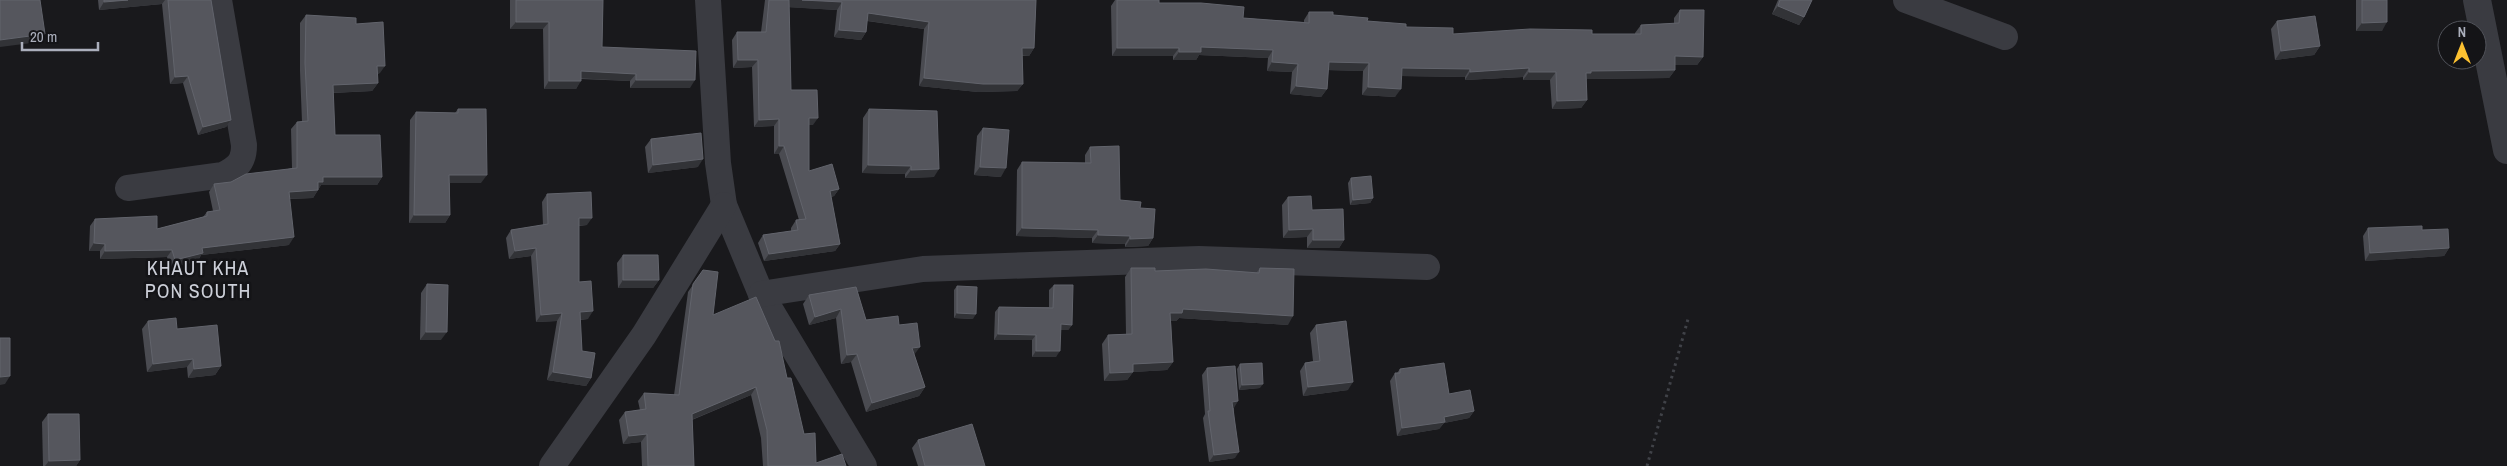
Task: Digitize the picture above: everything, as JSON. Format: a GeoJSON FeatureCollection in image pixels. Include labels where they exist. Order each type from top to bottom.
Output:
{"type":"FeatureCollection","features":[{"type":"Feature","properties":{"kind":"street"},"geometry":{"type":"LineString","coordinates":[[128,188],[223,175],[237,168],[244,158],[244,145],[219,0]]}},
{"type":"Feature","properties":{"kind":"street"},"geometry":{"type":"LineString","coordinates":[[708,0],[718,163],[724,205],[762,294],[864,466]]}},
{"type":"Feature","properties":{"kind":"street"},"geometry":{"type":"LineString","coordinates":[[1906,0],[2005,37]]}},
{"type":"Feature","properties":{"kind":"street"},"geometry":{"type":"LineString","coordinates":[[2477,0],[2507,150]]}},
{"type":"Feature","properties":{"kind":"street"},"geometry":{"type":"LineString","coordinates":[[552,466],[644,335],[724,205]]}},
{"type":"Feature","properties":{"kind":"street"},"geometry":{"type":"LineString","coordinates":[[762,294],[923,270],[1199,259],[1427,266]]}},
{"type":"Feature","properties":{"kind":"path"},"geometry":{"type":"LineString","coordinates":[[1646,466],[1688,319]]}},
{"type":"Feature","properties":{"kind":"building"},"geometry":{"type":"Polygon","coordinates":[[[0,0],[40,0],[45,34],[0,40],[0,0]]]}},
{"type":"Feature","properties":{"kind":"building"},"geometry":{"type":"Polygon","coordinates":[[[104,0],[128,0],[104,2],[104,0]]]}},
{"type":"Feature","properties":{"kind":"building"},"geometry":{"type":"Polygon","coordinates":[[[168,0],[211,0],[231,120],[203,127],[188,76],[175,77],[168,0]]]}},
{"type":"Feature","properties":{"kind":"building"},"geometry":{"type":"Polygon","coordinates":[[[516,0],[603,0],[602,47],[696,51],[695,80],[636,80],[636,74],[581,71],[581,81],[549,81],[549,22],[516,22],[516,0]]]}},
{"type":"Feature","properties":{"kind":"building"},"geometry":{"type":"Polygon","coordinates":[[[769,0],[789,0],[791,90],[817,90],[818,118],[809,118],[809,171],[832,164],[839,189],[830,191],[840,244],[769,254],[763,235],[798,230],[796,220],[806,219],[784,146],[779,146],[779,119],[759,120],[758,60],[738,60],[737,32],[766,32],[769,0]]]}},
{"type":"Feature","properties":{"kind":"building"},"geometry":{"type":"Polygon","coordinates":[[[802,0],[1036,0],[1034,48],[1022,48],[1023,84],[983,84],[924,78],[929,22],[868,13],[866,32],[839,30],[842,2],[802,0]]]}},
{"type":"Feature","properties":{"kind":"building"},"geometry":{"type":"Polygon","coordinates":[[[1117,0],[1159,0],[1159,3],[1201,3],[1244,7],[1243,18],[1309,23],[1309,12],[1333,12],[1333,15],[1368,18],[1367,21],[1406,24],[1406,27],[1453,28],[1453,34],[1530,29],[1592,30],[1592,34],[1641,34],[1641,25],[1679,23],[1680,10],[1704,10],[1703,57],[1675,56],[1675,70],[1591,71],[1591,73],[1586,73],[1587,100],[1557,101],[1556,72],[1529,72],[1529,68],[1470,72],[1470,69],[1402,68],[1401,89],[1368,87],[1369,63],[1329,62],[1327,89],[1296,86],[1298,64],[1272,62],[1273,50],[1201,47],[1201,52],[1179,52],[1179,48],[1117,48],[1117,0]]]}},
{"type":"Feature","properties":{"kind":"building"},"geometry":{"type":"Polygon","coordinates":[[[1780,0],[1812,0],[1804,17],[1778,6],[1780,0]]]}},
{"type":"Feature","properties":{"kind":"building"},"geometry":{"type":"Polygon","coordinates":[[[2362,0],[2387,0],[2387,22],[2362,23],[2362,0]]]}},
{"type":"Feature","properties":{"kind":"building"},"geometry":{"type":"Polygon","coordinates":[[[306,15],[356,18],[356,24],[383,22],[385,66],[377,66],[378,83],[333,85],[335,135],[380,135],[382,177],[323,177],[323,182],[318,182],[318,190],[289,192],[294,237],[202,248],[203,253],[175,260],[172,250],[105,251],[105,244],[94,243],[95,219],[157,216],[157,229],[207,216],[207,212],[220,210],[214,184],[231,182],[246,174],[297,168],[297,122],[308,121],[305,63],[306,15]]]}},
{"type":"Feature","properties":{"kind":"building"},"geometry":{"type":"Polygon","coordinates":[[[2315,16],[2320,46],[2281,51],[2277,21],[2315,16]]]}},
{"type":"Feature","properties":{"kind":"building"},"geometry":{"type":"Polygon","coordinates":[[[458,109],[486,109],[487,175],[449,175],[450,215],[414,215],[416,112],[458,113],[458,109]]]}},
{"type":"Feature","properties":{"kind":"building"},"geometry":{"type":"Polygon","coordinates":[[[869,109],[937,111],[939,169],[911,170],[911,166],[868,165],[869,109]]]}},
{"type":"Feature","properties":{"kind":"building"},"geometry":{"type":"Polygon","coordinates":[[[983,128],[1009,130],[1006,168],[980,167],[983,128]]]}},
{"type":"Feature","properties":{"kind":"building"},"geometry":{"type":"Polygon","coordinates":[[[701,133],[703,159],[653,165],[651,139],[701,133]]]}},
{"type":"Feature","properties":{"kind":"building"},"geometry":{"type":"Polygon","coordinates":[[[1119,146],[1120,200],[1141,202],[1140,208],[1155,209],[1153,238],[1130,239],[1130,236],[1098,235],[1098,230],[1022,228],[1022,162],[1091,163],[1090,147],[1119,146]]]}},
{"type":"Feature","properties":{"kind":"building"},"geometry":{"type":"Polygon","coordinates":[[[1371,176],[1373,198],[1353,200],[1351,178],[1371,176]]]}},
{"type":"Feature","properties":{"kind":"building"},"geometry":{"type":"Polygon","coordinates":[[[591,192],[592,218],[579,218],[579,282],[591,281],[593,311],[580,312],[582,351],[595,353],[591,378],[553,372],[562,313],[541,315],[536,248],[515,251],[511,230],[548,224],[547,194],[591,192]]]}},
{"type":"Feature","properties":{"kind":"building"},"geometry":{"type":"Polygon","coordinates":[[[1311,196],[1312,210],[1343,209],[1344,240],[1313,240],[1313,229],[1289,230],[1288,197],[1311,196]]]}},
{"type":"Feature","properties":{"kind":"building"},"geometry":{"type":"Polygon","coordinates":[[[2422,226],[2422,230],[2448,229],[2449,248],[2370,253],[2368,228],[2422,226]]]}},
{"type":"Feature","properties":{"kind":"building"},"geometry":{"type":"Polygon","coordinates":[[[623,255],[658,255],[659,280],[623,280],[623,255]]]}},
{"type":"Feature","properties":{"kind":"building"},"geometry":{"type":"Polygon","coordinates":[[[1131,268],[1155,268],[1155,271],[1206,269],[1259,273],[1260,268],[1294,269],[1293,316],[1183,309],[1182,313],[1170,313],[1173,362],[1133,364],[1133,372],[1110,373],[1108,335],[1132,334],[1131,268]]]}},
{"type":"Feature","properties":{"kind":"building"},"geometry":{"type":"Polygon","coordinates":[[[703,270],[718,272],[713,315],[756,297],[775,341],[779,341],[787,378],[791,378],[804,434],[815,433],[816,463],[842,454],[846,466],[768,466],[767,430],[756,387],[692,414],[694,466],[648,466],[647,434],[629,436],[625,412],[646,409],[644,393],[679,395],[693,284],[703,270]]]}},
{"type":"Feature","properties":{"kind":"building"},"geometry":{"type":"Polygon","coordinates":[[[427,284],[448,285],[447,332],[426,332],[427,284]]]}},
{"type":"Feature","properties":{"kind":"building"},"geometry":{"type":"Polygon","coordinates":[[[1054,285],[1073,285],[1072,325],[1061,324],[1060,351],[1036,351],[1036,335],[998,334],[999,307],[1053,308],[1054,285]]]}},
{"type":"Feature","properties":{"kind":"building"},"geometry":{"type":"Polygon","coordinates":[[[957,286],[977,287],[976,314],[957,313],[957,286]]]}},
{"type":"Feature","properties":{"kind":"building"},"geometry":{"type":"Polygon","coordinates":[[[856,287],[866,320],[898,316],[899,325],[917,323],[920,347],[912,348],[925,387],[872,403],[857,354],[847,355],[841,309],[815,317],[809,295],[856,287]]]}},
{"type":"Feature","properties":{"kind":"building"},"geometry":{"type":"Polygon","coordinates":[[[176,318],[177,329],[217,325],[221,366],[194,369],[193,359],[153,364],[148,321],[176,318]]]}},
{"type":"Feature","properties":{"kind":"building"},"geometry":{"type":"Polygon","coordinates":[[[1346,321],[1353,382],[1308,387],[1305,363],[1320,361],[1316,325],[1346,321]]]}},
{"type":"Feature","properties":{"kind":"building"},"geometry":{"type":"Polygon","coordinates":[[[0,338],[10,338],[10,376],[0,377],[0,338]]]}},
{"type":"Feature","properties":{"kind":"building"},"geometry":{"type":"Polygon","coordinates":[[[1262,363],[1263,384],[1242,385],[1240,364],[1262,363]]]}},
{"type":"Feature","properties":{"kind":"building"},"geometry":{"type":"Polygon","coordinates":[[[1444,363],[1449,394],[1470,390],[1474,411],[1444,417],[1445,422],[1402,428],[1395,373],[1400,373],[1400,369],[1444,363]]]}},
{"type":"Feature","properties":{"kind":"building"},"geometry":{"type":"Polygon","coordinates":[[[1235,366],[1238,401],[1232,402],[1239,452],[1214,455],[1208,411],[1210,411],[1207,368],[1235,366]]]}},
{"type":"Feature","properties":{"kind":"building"},"geometry":{"type":"Polygon","coordinates":[[[48,414],[79,414],[80,460],[49,461],[48,414]]]}},
{"type":"Feature","properties":{"kind":"building"},"geometry":{"type":"Polygon","coordinates":[[[972,424],[985,466],[925,466],[918,440],[972,424]]]}},
{"type":"Feature","properties":{"kind":"district","name":"KHAUT KHA PON SOUTH"},"geometry":{"type":"Point","coordinates":[198,280]}}]}
